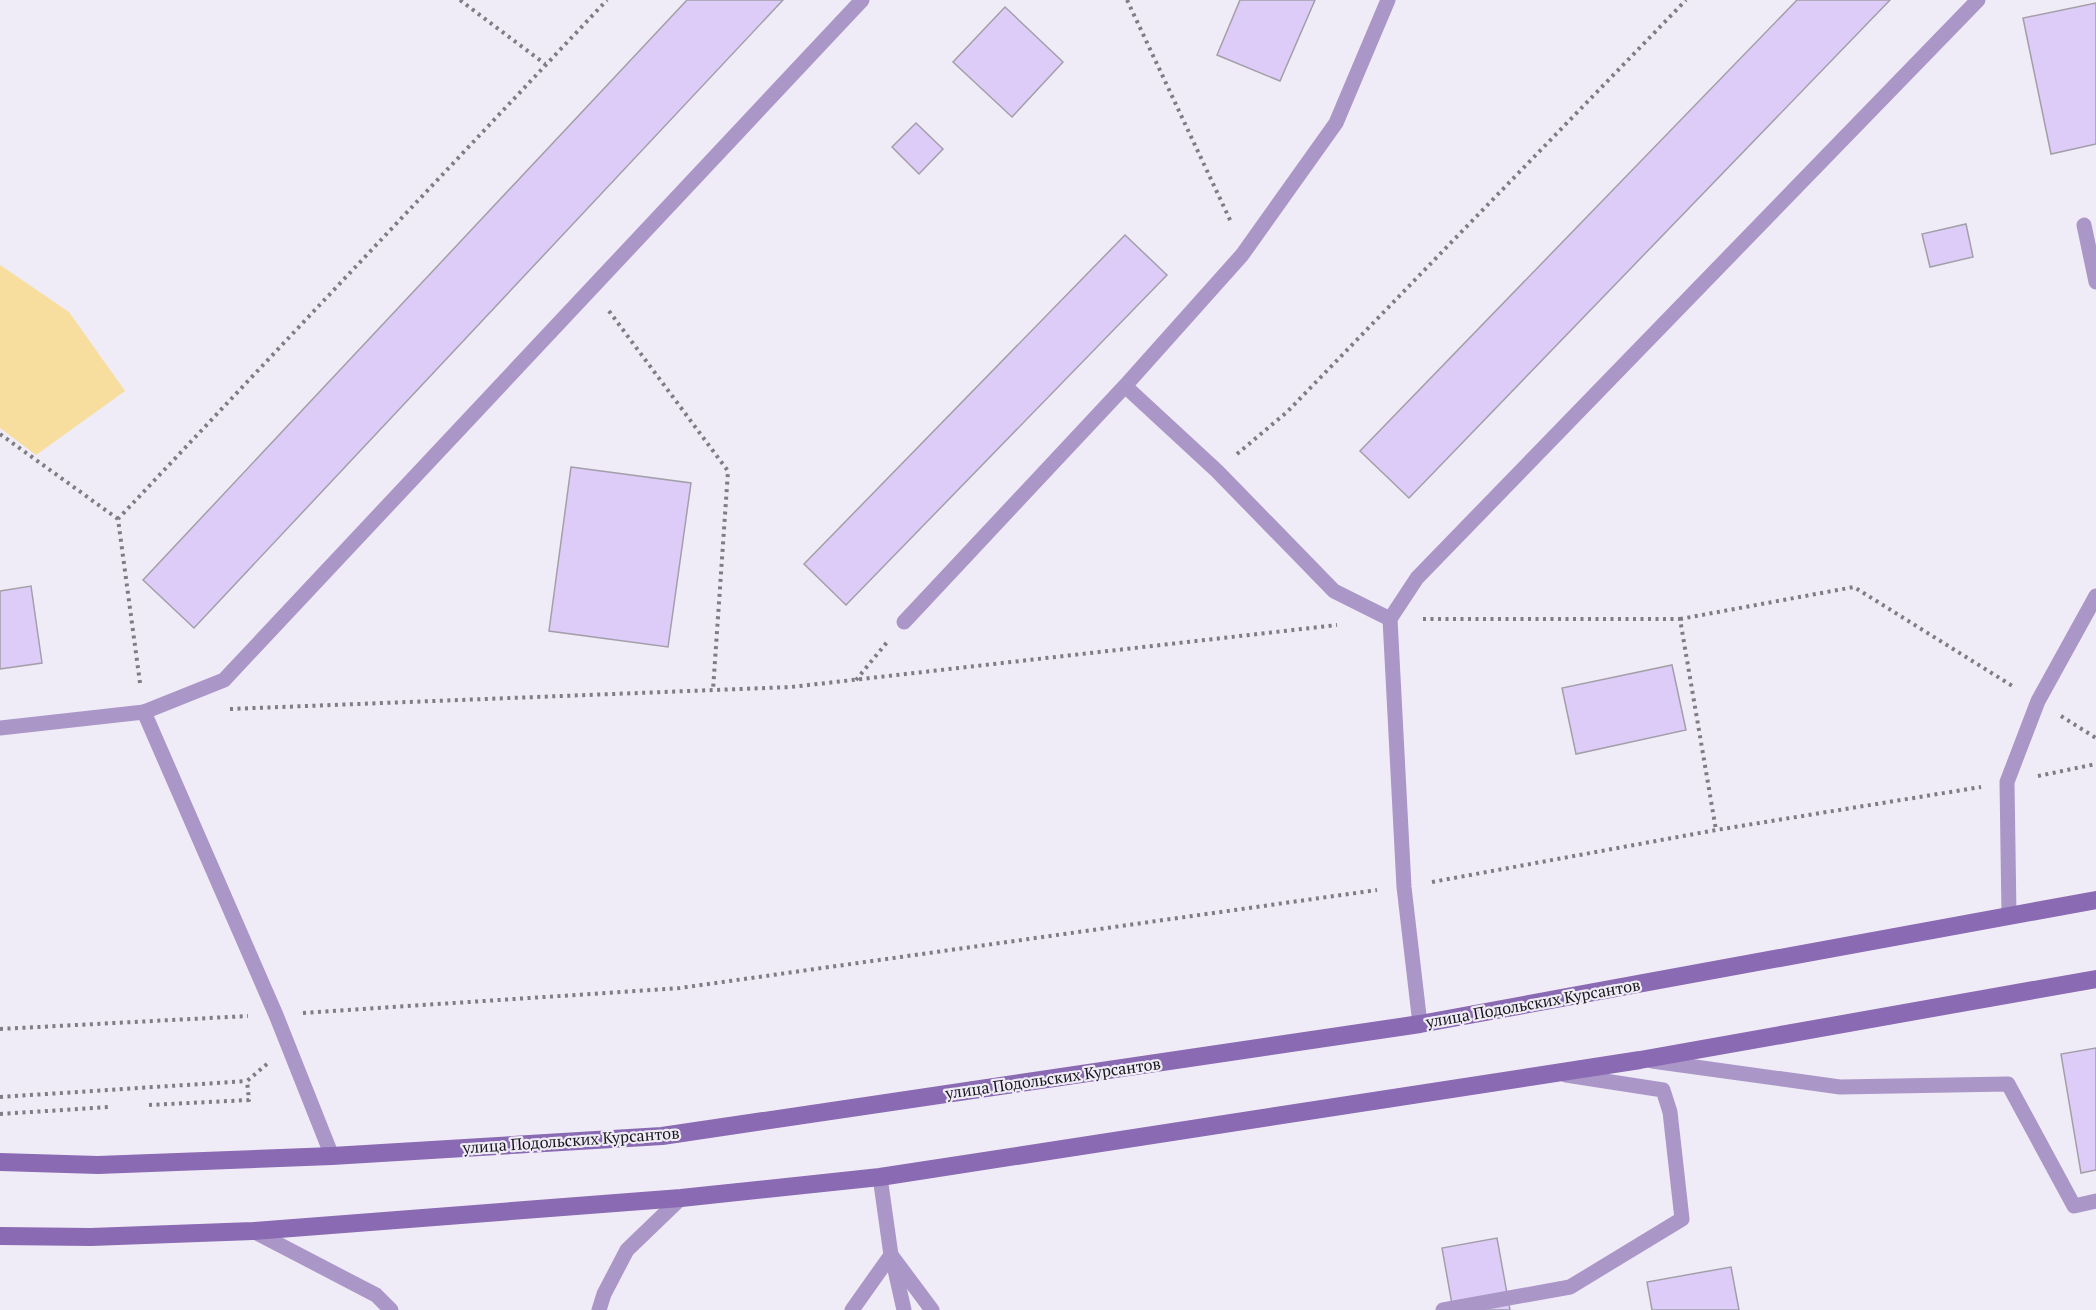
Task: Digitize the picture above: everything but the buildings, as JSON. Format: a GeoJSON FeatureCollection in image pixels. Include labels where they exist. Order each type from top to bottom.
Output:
{"type":"FeatureCollection","features":[{"type":"Feature","properties":{"kind":"main road","name":"улица Подольских Курсантов"},"geometry":{"type":"LineString","coordinates":[[0,1162],[98,1165],[332,1156],[662,1136],[1420,1024],[2096,900]]}},
{"type":"Feature","properties":{"kind":"main road"},"geometry":{"type":"LineString","coordinates":[[0,1236],[91,1237],[253,1231],[681,1198],[880,1177],[1640,1060],[2096,979]]}},
{"type":"Feature","properties":{"kind":"lane"},"geometry":{"type":"LineString","coordinates":[[0,728],[144,712],[224,680],[862,0]]}},
{"type":"Feature","properties":{"kind":"lane"},"geometry":{"type":"LineString","coordinates":[[904,622],[1125,386],[1242,255],[1336,123],[1388,0]]}},
{"type":"Feature","properties":{"kind":"lane"},"geometry":{"type":"LineString","coordinates":[[1420,1024],[1404,887],[1390,619],[1417,578],[1978,0]]}},
{"type":"Feature","properties":{"kind":"lane"},"geometry":{"type":"LineString","coordinates":[[2084,225],[2096,282]]}},
{"type":"Feature","properties":{"kind":"lane"},"geometry":{"type":"LineString","coordinates":[[1125,386],[1217,471],[1334,591],[1390,619]]}},
{"type":"Feature","properties":{"kind":"lane"},"geometry":{"type":"LineString","coordinates":[[2009,915],[2007,782],[2038,701],[2096,596]]}},
{"type":"Feature","properties":{"kind":"lane"},"geometry":{"type":"LineString","coordinates":[[144,712],[276,1015],[332,1156]]}},
{"type":"Feature","properties":{"kind":"lane"},"geometry":{"type":"LineString","coordinates":[[1640,1060],[1840,1087],[2008,1084],[2074,1206],[2096,1202]]}},
{"type":"Feature","properties":{"kind":"lane"},"geometry":{"type":"LineString","coordinates":[[1443,1310],[1570,1287],[1682,1219],[1670,1112],[1663,1090],[1554,1073]]}},
{"type":"Feature","properties":{"kind":"lane"},"geometry":{"type":"LineString","coordinates":[[880,1177],[891,1255],[904,1310]]}},
{"type":"Feature","properties":{"kind":"lane"},"geometry":{"type":"LineString","coordinates":[[599,1310],[604,1294],[627,1250],[681,1198]]}},
{"type":"Feature","properties":{"kind":"lane"},"geometry":{"type":"LineString","coordinates":[[253,1231],[376,1295],[391,1310]]}},
{"type":"Feature","properties":{"kind":"lane"},"geometry":{"type":"LineString","coordinates":[[852,1310],[891,1255]]}},
{"type":"Feature","properties":{"kind":"lane"},"geometry":{"type":"LineString","coordinates":[[891,1255],[932,1310]]}},
{"type":"Feature","properties":{"kind":"lane"},"geometry":{"type":"LineString","coordinates":[[376,1295],[384,1310]]}},
{"type":"Feature","properties":{"kind":"path"},"geometry":{"type":"LineString","coordinates":[[460,0],[545,64]]}},
{"type":"Feature","properties":{"kind":"path"},"geometry":{"type":"LineString","coordinates":[[118,519],[607,0]]}},
{"type":"Feature","properties":{"kind":"path"},"geometry":{"type":"LineString","coordinates":[[1127,0],[1235,231],[1242,255]]}},
{"type":"Feature","properties":{"kind":"path"},"geometry":{"type":"LineString","coordinates":[[1217,471],[1287,412],[1686,0]]}},
{"type":"Feature","properties":{"kind":"path"},"geometry":{"type":"LineString","coordinates":[[592,288],[728,471],[713,690]]}},
{"type":"Feature","properties":{"kind":"path"},"geometry":{"type":"LineString","coordinates":[[0,434],[118,519],[144,712]]}},
{"type":"Feature","properties":{"kind":"path"},"geometry":{"type":"LineString","coordinates":[[1390,619],[1680,619],[1854,587],[2096,738]]}},
{"type":"Feature","properties":{"kind":"path"},"geometry":{"type":"LineString","coordinates":[[1680,619],[1716,830]]}},
{"type":"Feature","properties":{"kind":"path"},"geometry":{"type":"LineString","coordinates":[[856,680],[904,622]]}},
{"type":"Feature","properties":{"kind":"path"},"geometry":{"type":"LineString","coordinates":[[227,709],[791,687],[1342,625]]}},
{"type":"Feature","properties":{"kind":"path"},"geometry":{"type":"LineString","coordinates":[[0,1029],[276,1015],[680,987],[1404,887],[1716,830],[2007,782],[2096,764]]}},
{"type":"Feature","properties":{"kind":"path"},"geometry":{"type":"LineString","coordinates":[[0,1097],[247,1082],[268,1062]]}},
{"type":"Feature","properties":{"kind":"path"},"geometry":{"type":"LineString","coordinates":[[149,1106],[249,1100],[247,1082]]}},
{"type":"Feature","properties":{"kind":"path"},"geometry":{"type":"LineString","coordinates":[[0,1114],[109,1107]]}},
{"type":"Feature","properties":{"kind":"shaded area"},"geometry":{"type":"Polygon","coordinates":[[[0,265],[69,312],[125,391],[36,455],[0,428],[0,265]]]}}]}
